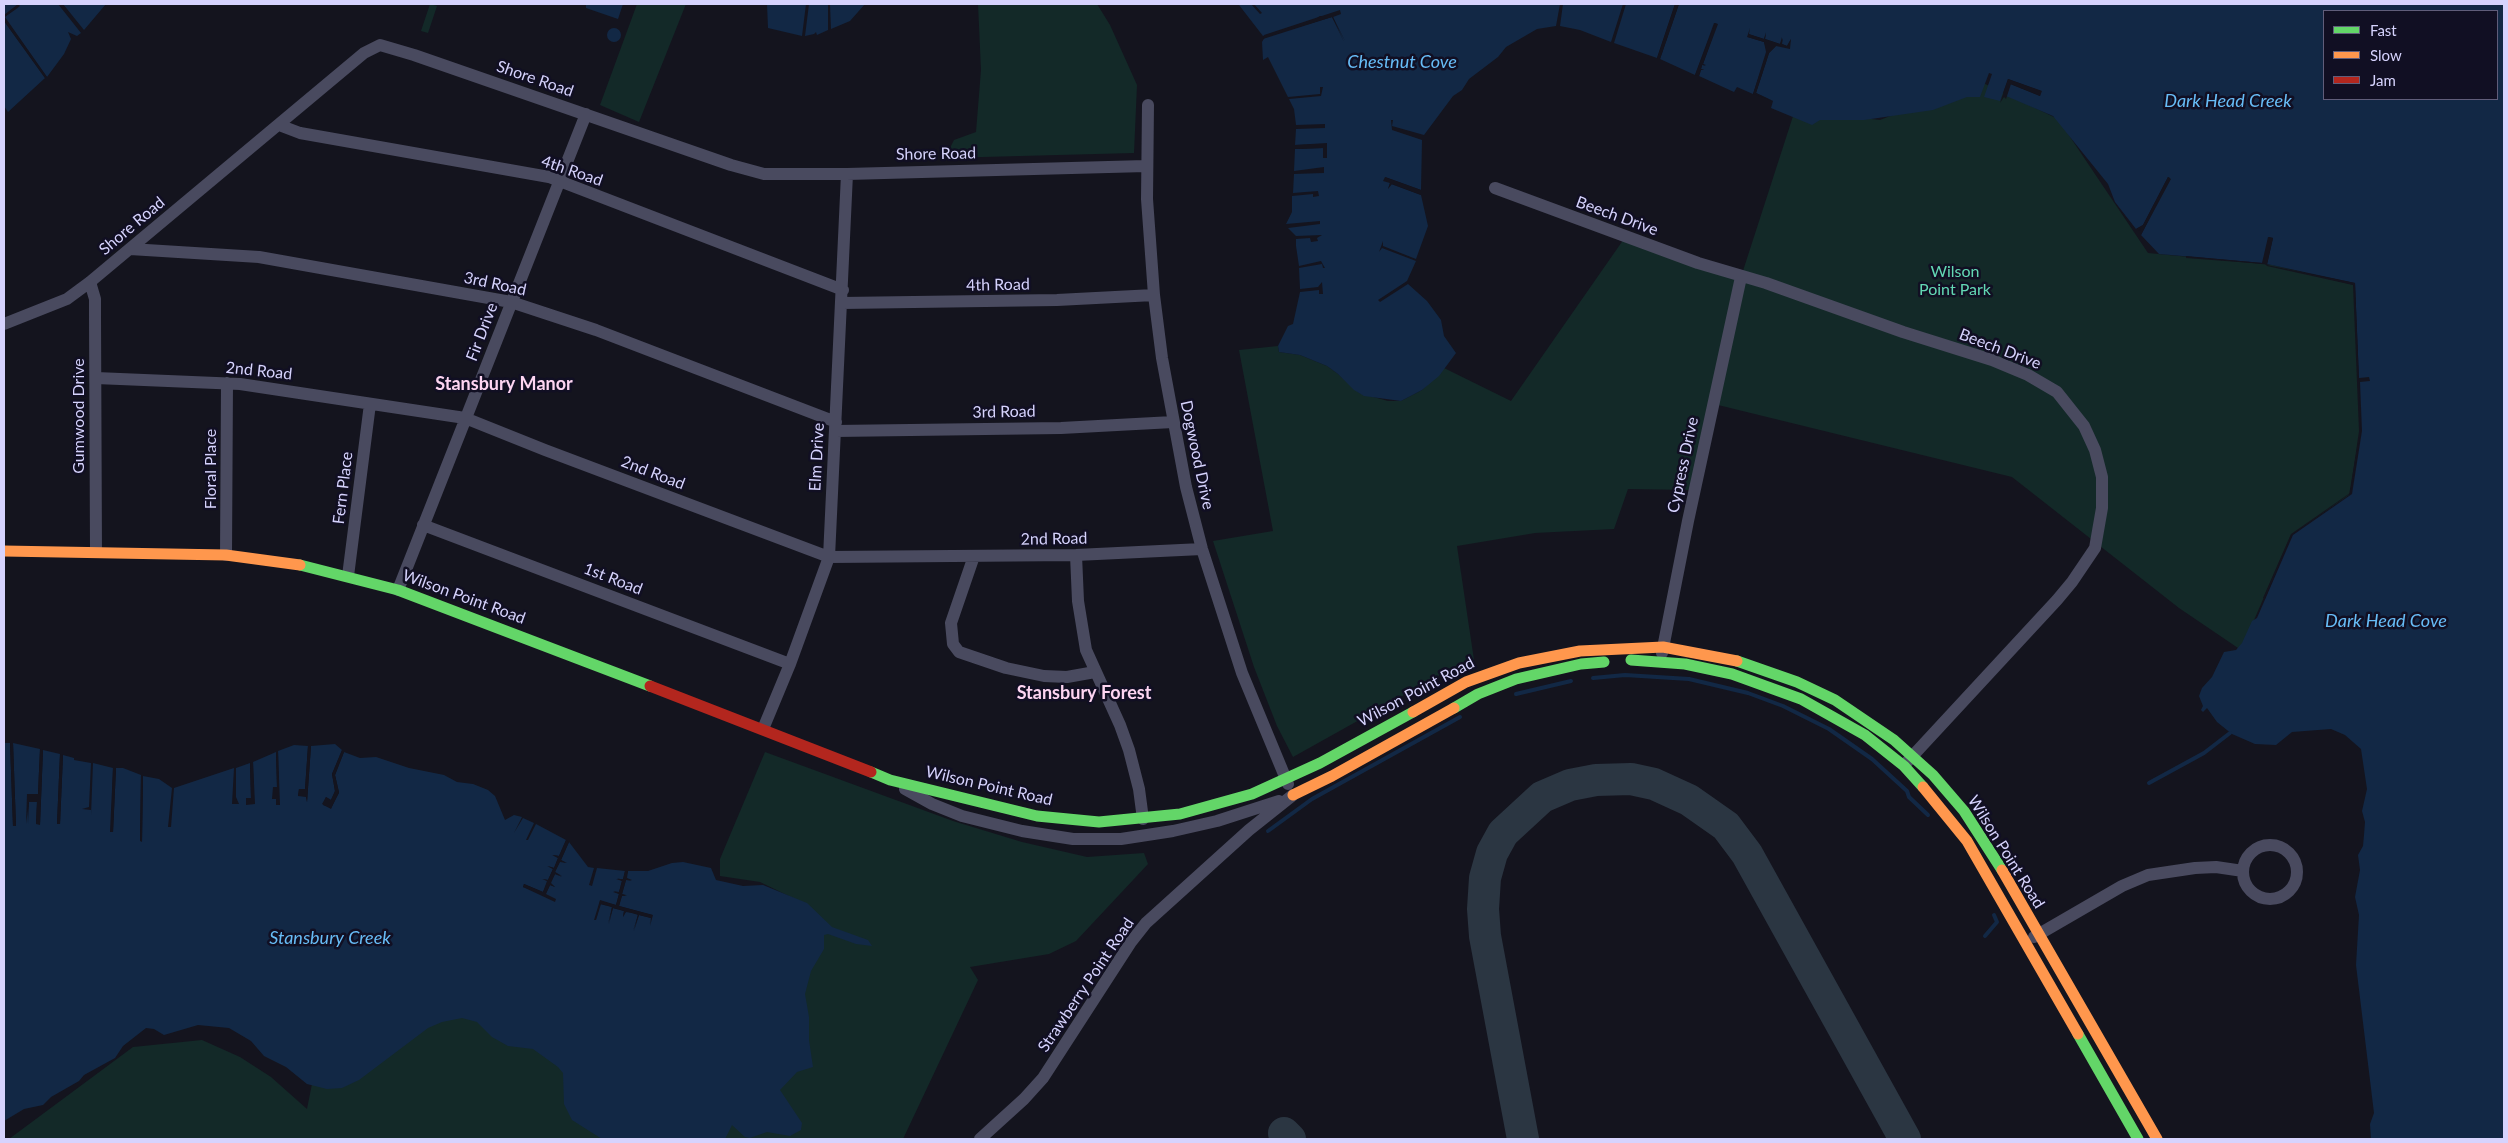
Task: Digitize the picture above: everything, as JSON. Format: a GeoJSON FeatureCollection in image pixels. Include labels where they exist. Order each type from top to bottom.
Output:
{"type":"FeatureCollection","features":[{"type":"Feature","properties":{"kind":"street","name":"Shore Road"},"geometry":{"type":"LineString","coordinates":[[4,324],[67,299],[90,282],[364,53],[380,45],[747,170],[789,175],[1146,166]]}},
{"type":"Feature","properties":{"kind":"street","name":"Dogwood Drive"},"geometry":{"type":"LineString","coordinates":[[1148,105],[1146,166],[1154,295],[1173,422],[1202,549],[1242,673],[1293,795]]}},
{"type":"Feature","properties":{"kind":"street","name":"Fir Drive"},"geometry":{"type":"LineString","coordinates":[[398,590],[586,114]]}},
{"type":"Feature","properties":{"kind":"street","name":"4th Road"},"geometry":{"type":"LineString","coordinates":[[279,125],[300,133],[549,177],[842,297],[1049,300],[1154,295]]}},
{"type":"Feature","properties":{"kind":"street","name":"Elm Drive"},"geometry":{"type":"LineString","coordinates":[[764,729],[829,557],[847,174]]}},
{"type":"Feature","properties":{"kind":"street","name":"Beech Drive"},"geometry":{"type":"LineString","coordinates":[[1495,188],[1741,277],[1992,360],[2028,375],[2057,392],[2084,426],[2095,450],[2102,477],[2102,508],[2095,548],[2057,600],[1904,766]]}},
{"type":"Feature","properties":{"kind":"street","name":"3rd Road"},"geometry":{"type":"LineString","coordinates":[[130,249],[259,256],[511,302],[596,330],[835,427],[1061,428],[1173,422]]}},
{"type":"Feature","properties":{"kind":"street","name":"Cypress Drive"},"geometry":{"type":"LineString","coordinates":[[1662,660],[1689,514],[1741,277]]}},
{"type":"Feature","properties":{"kind":"street","name":"Gumwood Drive"},"geometry":{"type":"LineString","coordinates":[[90,282],[95,299],[96,551]]}},
{"type":"Feature","properties":{"kind":"street","name":"2nd Road"},"geometry":{"type":"LineString","coordinates":[[96,378],[227,383],[282,389],[465,418],[829,557],[1076,555],[1202,549]]}},
{"type":"Feature","properties":{"kind":"street","name":"Floral Place"},"geometry":{"type":"LineString","coordinates":[[226,555],[227,383]]}},
{"type":"Feature","properties":{"kind":"street","name":"Fern Place"},"geometry":{"type":"LineString","coordinates":[[348,576],[370,404]]}},
{"type":"Feature","properties":{"kind":"street","name":"1st Road"},"geometry":{"type":"LineString","coordinates":[[423,525],[790,664]]}},
{"type":"Feature","properties":{"kind":"street","name":"Wilson Point Road"},"geometry":{"type":"LineString","coordinates":[[4,550],[226,555],[294,564],[348,576],[398,590],[764,729],[890,780],[932,804],[962,816],[1029,833],[1073,839],[1121,839],[1173,831],[1236,816],[1293,795],[1332,776],[1478,694],[1516,679],[1581,664],[1638,659],[1662,660],[1732,674],[1801,699],[1865,735],[1904,766],[1941,807],[1967,842],[2138,1139]]}},
{"type":"Feature","properties":{"kind":"street"},"geometry":{"type":"LineString","coordinates":[[1076,555],[1080,611],[1086,650],[1094,672],[1120,725],[1129,750],[1139,789],[1142,819]]}},
{"type":"Feature","properties":{"kind":"street"},"geometry":{"type":"LineString","coordinates":[[974,556],[951,623],[953,644],[959,652],[991,664],[1044,676],[1067,677],[1094,672]]}},
{"type":"Feature","properties":{"kind":"street","name":"Wilson Point Road"},"geometry":{"type":"LineString","coordinates":[[890,780],[1037,816],[1099,822],[1142,819],[1204,809],[1252,794],[1286,780],[1442,694],[1493,671],[1548,656],[1622,648],[1663,647],[1740,662],[1798,682],[1856,712],[1913,756],[1933,775],[1975,827],[2157,1139]]}},
{"type":"Feature","properties":{"kind":"street","name":"Strawberry Point Road"},"geometry":{"type":"LineString","coordinates":[[980,1139],[1024,1099],[1042,1078],[1131,942],[1146,923],[1249,830],[1293,795]]}},
{"type":"Feature","properties":{"kind":"street"},"geometry":{"type":"LineString","coordinates":[[2276,846],[2291,855],[2297,873],[2291,889],[2277,898],[2269,899],[2261,898],[2248,887],[2243,871],[2245,862],[2258,848],[2276,846]]}},
{"type":"Feature","properties":{"kind":"street"},"geometry":{"type":"LineString","coordinates":[[2025,942],[2122,886],[2148,875],[2216,867],[2243,871]]}},
{"type":"Feature","properties":{"kind":"green space"},"geometry":{"type":"Polygon","coordinates":[[[430,4],[437,6],[428,33],[421,31],[430,4]]]}},
{"type":"Feature","properties":{"kind":"green space"},"geometry":{"type":"Polygon","coordinates":[[[637,4],[686,4],[639,122],[600,105],[637,4]]]}},
{"type":"Feature","properties":{"kind":"green space"},"geometry":{"type":"Polygon","coordinates":[[[978,4],[1097,4],[1110,25],[1137,85],[1134,153],[945,158],[954,140],[976,132],[981,70],[978,4]]]}},
{"type":"Feature","properties":{"kind":"green space","name":"Wilson Point Park"},"geometry":{"type":"Polygon","coordinates":[[[1979,81],[2058,119],[2148,253],[2272,265],[2354,285],[2360,431],[2349,495],[2291,535],[2241,650],[2179,608],[2012,477],[1714,404],[1694,490],[1628,489],[1614,529],[1535,533],[1457,546],[1474,660],[1438,676],[1293,757],[1277,726],[1254,667],[1213,541],[1273,531],[1239,350],[1278,346],[1279,352],[1300,355],[1327,366],[1359,393],[1388,401],[1401,401],[1422,390],[1444,368],[1511,401],[1626,236],[1741,277],[1795,110],[1880,120],[1979,81]]]}},
{"type":"Feature","properties":{"kind":"green space"},"geometry":{"type":"Polygon","coordinates":[[[765,752],[953,821],[1022,842],[1087,857],[1144,853],[1148,864],[1076,941],[1049,954],[970,967],[978,980],[903,1139],[720,1139],[793,898],[760,882],[720,876],[720,859],[765,752]]]}},
{"type":"Feature","properties":{"kind":"green space"},"geometry":{"type":"Polygon","coordinates":[[[465,1013],[558,1045],[638,1139],[9,1139],[133,1047],[202,1040],[240,1057],[271,1077],[307,1109],[313,1079],[423,1024],[465,1013]]]}},
{"type":"Feature","properties":{"kind":"water"},"geometry":{"type":"Polygon","coordinates":[[[4,4],[58,4],[81,33],[77,36],[68,32],[71,39],[64,54],[47,77],[4,17],[19,7],[4,15],[4,4]]]}},
{"type":"Feature","properties":{"kind":"water"},"geometry":{"type":"Polygon","coordinates":[[[63,4],[106,4],[84,30],[63,4]]]}},
{"type":"Feature","properties":{"kind":"water"},"geometry":{"type":"Polygon","coordinates":[[[586,4],[623,4],[618,19],[586,8],[586,4]]]}},
{"type":"Feature","properties":{"kind":"water"},"geometry":{"type":"Polygon","coordinates":[[[767,4],[806,4],[802,36],[768,28],[767,4]]]}},
{"type":"Feature","properties":{"kind":"water"},"geometry":{"type":"Polygon","coordinates":[[[809,4],[828,4],[828,30],[817,35],[816,32],[805,36],[809,4]]]}},
{"type":"Feature","properties":{"kind":"water"},"geometry":{"type":"Polygon","coordinates":[[[830,4],[865,4],[850,21],[831,29],[830,4]]]}},
{"type":"Feature","properties":{"kind":"water","name":"Chestnut Cove"},"geometry":{"type":"Polygon","coordinates":[[[1251,4],[1260,14],[1262,13],[1254,4],[1560,4],[1556,26],[1537,29],[1506,47],[1498,57],[1469,79],[1462,90],[1453,96],[1424,135],[1392,126],[1393,120],[1391,120],[1392,130],[1422,140],[1421,190],[1385,177],[1390,183],[1388,189],[1391,184],[1421,195],[1428,226],[1416,259],[1383,246],[1383,241],[1379,252],[1382,248],[1416,261],[1407,281],[1378,300],[1380,302],[1408,284],[1427,301],[1441,320],[1444,336],[1456,353],[1439,376],[1422,390],[1401,401],[1364,396],[1354,390],[1327,366],[1300,355],[1279,352],[1278,346],[1288,326],[1293,324],[1300,292],[1319,290],[1319,294],[1323,294],[1322,282],[1318,287],[1300,289],[1299,268],[1322,264],[1323,268],[1325,268],[1321,261],[1299,266],[1296,246],[1296,239],[1310,238],[1311,242],[1318,241],[1317,238],[1322,235],[1296,236],[1288,228],[1320,224],[1320,221],[1286,224],[1292,212],[1292,196],[1313,194],[1313,197],[1319,196],[1318,191],[1293,193],[1294,174],[1324,173],[1324,167],[1294,171],[1295,149],[1323,148],[1327,158],[1327,144],[1295,145],[1296,129],[1325,128],[1325,124],[1296,125],[1294,109],[1289,99],[1321,96],[1323,87],[1320,87],[1320,94],[1288,97],[1268,57],[1263,60],[1262,42],[1265,37],[1332,17],[1345,41],[1333,17],[1320,16],[1312,21],[1263,36],[1239,5],[1251,4]]]}},
{"type":"Feature","properties":{"kind":"water"},"geometry":{"type":"Polygon","coordinates":[[[1563,4],[1623,4],[1611,42],[1580,30],[1560,26],[1563,4]]]}},
{"type":"Feature","properties":{"kind":"water"},"geometry":{"type":"Polygon","coordinates":[[[1626,4],[1675,4],[1657,58],[1614,43],[1626,4]]]}},
{"type":"Feature","properties":{"kind":"water"},"geometry":{"type":"Polygon","coordinates":[[[1679,4],[2504,4],[2504,1139],[2371,1139],[2370,1124],[2374,1113],[2356,965],[2359,915],[2355,897],[2360,870],[2358,855],[2363,846],[2364,835],[2365,822],[2362,811],[2367,789],[2361,749],[2345,735],[2331,729],[2292,732],[2276,745],[2255,744],[2232,734],[2217,722],[2207,708],[2203,712],[2201,710],[2203,706],[2199,696],[2202,688],[2212,677],[2224,652],[2236,650],[2242,643],[2252,621],[2257,618],[2293,535],[2352,494],[2362,431],[2360,382],[2370,381],[2369,377],[2359,378],[2355,283],[2267,264],[2273,238],[2269,237],[2263,263],[2159,254],[2141,235],[2170,178],[2168,177],[2143,225],[2136,229],[2115,202],[2108,184],[2053,116],[2006,96],[2010,84],[2040,96],[2041,91],[2008,79],[2000,101],[1984,97],[1992,74],[1989,73],[1980,97],[1967,97],[1933,110],[1864,120],[1820,120],[1812,125],[1771,108],[1773,101],[1756,93],[1769,53],[1776,46],[1787,46],[1782,44],[1783,38],[1780,44],[1765,39],[1766,33],[1764,39],[1748,34],[1748,37],[1764,42],[1767,52],[1753,94],[1737,87],[1734,92],[1699,76],[1701,70],[1704,70],[1701,69],[1702,65],[1706,66],[1703,64],[1717,24],[1714,23],[1695,75],[1660,59],[1679,4]]]}},
{"type":"Feature","properties":{"kind":"water"},"geometry":{"type":"Polygon","coordinates":[[[4,21],[45,78],[8,112],[4,106],[4,21]]]}},
{"type":"Feature","properties":{"kind":"water"},"geometry":{"type":"Polygon","coordinates":[[[611,28],[617,28],[621,35],[617,42],[611,42],[607,38],[607,32],[611,28]]]}},
{"type":"Feature","properties":{"kind":"water","name":"Stansbury Creek"},"geometry":{"type":"Polygon","coordinates":[[[4,743],[10,743],[13,826],[16,826],[13,743],[40,749],[38,794],[27,794],[28,824],[29,802],[37,802],[36,824],[40,824],[43,750],[60,754],[57,824],[60,824],[63,755],[74,758],[74,760],[91,763],[89,807],[82,809],[91,810],[91,815],[93,763],[113,768],[111,832],[113,832],[116,768],[123,768],[141,775],[140,841],[142,841],[143,776],[159,779],[172,788],[168,827],[171,827],[174,788],[234,768],[232,804],[239,804],[236,797],[236,768],[250,763],[251,798],[246,799],[246,804],[254,804],[253,762],[276,752],[277,787],[273,787],[273,799],[276,799],[279,805],[278,751],[294,745],[308,746],[305,790],[299,789],[298,796],[306,796],[307,802],[311,746],[335,744],[342,750],[332,774],[335,791],[331,800],[326,797],[323,805],[331,808],[339,793],[335,775],[344,752],[360,758],[376,757],[409,768],[444,775],[457,782],[473,784],[488,790],[495,796],[505,820],[514,815],[522,817],[514,833],[523,818],[534,823],[526,840],[528,840],[536,824],[566,840],[559,856],[553,855],[558,858],[554,868],[548,866],[553,869],[548,880],[543,879],[548,881],[543,892],[524,884],[523,887],[545,895],[550,885],[555,887],[550,883],[555,874],[562,877],[555,872],[560,861],[566,863],[561,860],[569,842],[588,867],[594,868],[589,885],[592,886],[597,868],[625,871],[623,880],[617,878],[622,881],[619,892],[613,892],[619,894],[616,905],[600,901],[596,920],[600,904],[612,907],[608,924],[613,908],[624,911],[623,917],[626,911],[638,915],[633,931],[639,915],[651,918],[649,925],[652,915],[619,906],[622,895],[626,895],[622,894],[626,880],[632,881],[626,878],[628,871],[648,871],[672,863],[683,862],[711,868],[716,880],[743,886],[763,885],[807,903],[832,927],[868,940],[872,946],[856,944],[828,934],[824,935],[824,949],[811,971],[805,994],[813,1067],[797,1072],[780,1090],[802,1123],[801,1130],[790,1136],[767,1132],[750,1138],[745,1137],[732,1125],[725,1139],[602,1139],[572,1120],[564,1104],[563,1073],[558,1067],[533,1049],[508,1046],[492,1037],[477,1022],[462,1018],[442,1022],[428,1028],[359,1080],[342,1088],[327,1089],[307,1084],[286,1067],[264,1056],[251,1041],[229,1028],[198,1025],[164,1035],[154,1029],[146,1028],[123,1046],[115,1058],[84,1075],[79,1081],[51,1097],[43,1105],[24,1109],[4,1121],[4,743]]]}},
{"type":"Feature","properties":{"kind":"pier"},"geometry":{"type":"Polygon","coordinates":[[[18,4],[20,6],[5,17],[47,77],[45,78],[4,21],[4,15],[18,4]]]}},
{"type":"Feature","properties":{"kind":"pier"},"geometry":{"type":"Polygon","coordinates":[[[1675,4],[1679,4],[1660,59],[1657,58],[1675,4]]]}},
{"type":"Feature","properties":{"kind":"pier"},"geometry":{"type":"Polygon","coordinates":[[[1340,10],[1341,14],[1333,17],[1344,42],[1332,17],[1263,39],[1264,35],[1340,10]]]}},
{"type":"Feature","properties":{"kind":"pier"},"geometry":{"type":"Polygon","coordinates":[[[1715,23],[1718,24],[1703,64],[1706,65],[1702,65],[1701,69],[1704,70],[1701,70],[1699,76],[1695,75],[1715,23]]]}},
{"type":"Feature","properties":{"kind":"pier"},"geometry":{"type":"Polygon","coordinates":[[[1750,28],[1749,34],[1764,39],[1766,32],[1765,39],[1780,44],[1782,37],[1782,44],[1787,46],[1791,39],[1790,49],[1776,46],[1769,53],[1756,93],[1773,101],[1753,94],[1766,52],[1764,42],[1747,37],[1750,28]]]}},
{"type":"Feature","properties":{"kind":"pier"},"geometry":{"type":"Polygon","coordinates":[[[2008,79],[2042,91],[2040,96],[2011,84],[2006,99],[2004,97],[2000,103],[2008,79]]]}},
{"type":"Feature","properties":{"kind":"pier"},"geometry":{"type":"Polygon","coordinates":[[[1327,143],[1327,158],[1323,158],[1323,148],[1295,149],[1295,145],[1327,143]]]}},
{"type":"Feature","properties":{"kind":"pier"},"geometry":{"type":"Polygon","coordinates":[[[1385,177],[1421,190],[1421,195],[1392,184],[1388,189],[1390,183],[1383,181],[1385,177]]]}},
{"type":"Feature","properties":{"kind":"pier"},"geometry":{"type":"Polygon","coordinates":[[[2168,177],[2171,179],[2141,235],[2139,233],[2141,228],[2138,231],[2136,229],[2143,225],[2168,177]]]}},
{"type":"Feature","properties":{"kind":"pier"},"geometry":{"type":"Polygon","coordinates":[[[2268,237],[2273,238],[2267,265],[2355,283],[2361,431],[2351,493],[2292,535],[2265,599],[2263,598],[2291,534],[2350,493],[2359,431],[2353,285],[2267,266],[2265,264],[2186,258],[2186,256],[2262,263],[2268,237]]]}},
{"type":"Feature","properties":{"kind":"pier"},"geometry":{"type":"Polygon","coordinates":[[[10,743],[13,743],[16,826],[13,826],[10,743]]]}},
{"type":"Feature","properties":{"kind":"pier"},"geometry":{"type":"Polygon","coordinates":[[[308,746],[311,746],[307,802],[306,797],[298,796],[299,789],[305,789],[308,746]]]}},
{"type":"Feature","properties":{"kind":"pier"},"geometry":{"type":"Polygon","coordinates":[[[40,749],[43,750],[40,825],[36,824],[37,802],[29,802],[26,824],[27,794],[38,794],[40,749]]]}},
{"type":"Feature","properties":{"kind":"pier"},"geometry":{"type":"Polygon","coordinates":[[[342,750],[344,752],[335,775],[339,792],[331,809],[322,804],[326,797],[331,800],[335,791],[332,774],[342,750]]]}},
{"type":"Feature","properties":{"kind":"pier"},"geometry":{"type":"Polygon","coordinates":[[[278,751],[280,805],[276,805],[276,799],[272,799],[273,787],[277,787],[276,752],[278,751]]]}},
{"type":"Feature","properties":{"kind":"pier"},"geometry":{"type":"Polygon","coordinates":[[[60,754],[63,755],[60,824],[57,824],[60,754]]]}},
{"type":"Feature","properties":{"kind":"pier"},"geometry":{"type":"Polygon","coordinates":[[[253,762],[255,804],[246,805],[246,798],[251,798],[250,763],[253,762]]]}},
{"type":"Feature","properties":{"kind":"pier"},"geometry":{"type":"Polygon","coordinates":[[[113,768],[116,768],[113,832],[110,832],[113,768]]]}},
{"type":"Feature","properties":{"kind":"pier"},"geometry":{"type":"Polygon","coordinates":[[[141,775],[143,776],[142,842],[140,841],[141,775]]]}},
{"type":"Feature","properties":{"kind":"pier"},"geometry":{"type":"Polygon","coordinates":[[[566,840],[569,842],[561,860],[567,863],[560,862],[555,872],[562,876],[555,874],[551,883],[555,887],[550,885],[546,894],[556,899],[555,902],[523,887],[524,884],[543,892],[547,881],[542,879],[548,880],[553,869],[547,866],[554,868],[558,858],[552,855],[559,856],[566,840]]]}},
{"type":"Feature","properties":{"kind":"pier"},"geometry":{"type":"Polygon","coordinates":[[[625,871],[628,871],[627,878],[632,880],[626,880],[622,894],[627,896],[622,896],[619,906],[653,915],[650,926],[651,918],[639,915],[634,931],[638,914],[626,912],[623,917],[624,911],[613,908],[609,924],[612,907],[601,904],[596,920],[594,920],[600,900],[616,905],[619,894],[613,891],[619,892],[622,881],[616,879],[623,879],[625,871]]]}},
{"type":"Feature","properties":{"kind":"waterway"},"geometry":{"type":"LineString","coordinates":[[1593,678],[1625,675],[1689,679],[1748,693],[1783,706],[1829,729],[1872,759],[1907,791],[1909,797],[1928,815]]}},
{"type":"Feature","properties":{"kind":"waterway"},"geometry":{"type":"LineString","coordinates":[[1516,694],[1571,681]]}},
{"type":"Feature","properties":{"kind":"waterway"},"geometry":{"type":"LineString","coordinates":[[1268,831],[1312,799],[1460,717]]}},
{"type":"Feature","properties":{"kind":"waterway"},"geometry":{"type":"LineString","coordinates":[[2149,783],[2204,753],[2230,733]]}},
{"type":"Feature","properties":{"kind":"waterway"},"geometry":{"type":"LineString","coordinates":[[1985,936],[1997,922],[1994,915]]}},
{"type":"Feature","properties":{"kind":"taxiway"},"geometry":{"type":"LineString","coordinates":[[1523,1139],[1485,936],[1483,909],[1485,878],[1492,853],[1503,833],[1542,797],[1570,785],[1596,780],[1631,779],[1654,784],[1689,800],[1726,826],[1747,854],[1905,1139]]}},
{"type":"Feature","properties":{"kind":"taxiway"},"geometry":{"type":"LineString","coordinates":[[1284,1133],[1290,1139]]}},
{"type":"Feature","properties":{"kind":"traffic: fast"},"geometry":{"type":"LineString","coordinates":[[300,565],[398,590],[650,686]]}},
{"type":"Feature","properties":{"kind":"traffic: fast"},"geometry":{"type":"LineString","coordinates":[[1631,660],[1685,664],[1732,674],[1801,699],[1865,735],[1904,766],[1923,787]]}},
{"type":"Feature","properties":{"kind":"traffic: fast"},"geometry":{"type":"LineString","coordinates":[[1737,661],[1797,682],[1835,700],[1894,740],[1933,775],[1964,811],[2002,870]]}},
{"type":"Feature","properties":{"kind":"traffic: fast"},"geometry":{"type":"LineString","coordinates":[[1454,708],[1478,694],[1516,679],[1581,664],[1604,662]]}},
{"type":"Feature","properties":{"kind":"traffic: fast"},"geometry":{"type":"LineString","coordinates":[[871,772],[890,780],[1037,816],[1099,822],[1180,814],[1252,794],[1320,763],[1413,712]]}},
{"type":"Feature","properties":{"kind":"traffic: fast"},"geometry":{"type":"LineString","coordinates":[[2078,1034],[2138,1139]]}},
{"type":"Feature","properties":{"kind":"traffic: slow"},"geometry":{"type":"LineString","coordinates":[[4,551],[226,555],[300,565]]}},
{"type":"Feature","properties":{"kind":"traffic: slow"},"geometry":{"type":"LineString","coordinates":[[1413,712],[1466,682],[1519,663],[1580,651],[1663,647],[1737,661]]}},
{"type":"Feature","properties":{"kind":"traffic: slow"},"geometry":{"type":"LineString","coordinates":[[1293,795],[1332,776],[1454,708]]}},
{"type":"Feature","properties":{"kind":"traffic: slow"},"geometry":{"type":"LineString","coordinates":[[1923,787],[1967,841],[2078,1034]]}},
{"type":"Feature","properties":{"kind":"traffic: slow"},"geometry":{"type":"LineString","coordinates":[[2002,870],[2157,1139]]}},
{"type":"Feature","properties":{"kind":"traffic: jam"},"geometry":{"type":"LineString","coordinates":[[650,686],[871,772]]}},
{"type":"Feature","properties":{"kind":"district","name":"Stansbury Manor"},"geometry":{"type":"Point","coordinates":[504,384]}},
{"type":"Feature","properties":{"kind":"district","name":"Stansbury Forest"},"geometry":{"type":"Point","coordinates":[1084,693]}},
{"type":"Feature","properties":{"kind":"water label","name":"Dark Head Creek"},"geometry":{"type":"Point","coordinates":[2228,101]}},
{"type":"Feature","properties":{"kind":"water label","name":"Dark Head Cove"},"geometry":{"type":"Point","coordinates":[2386,621]}}]}
